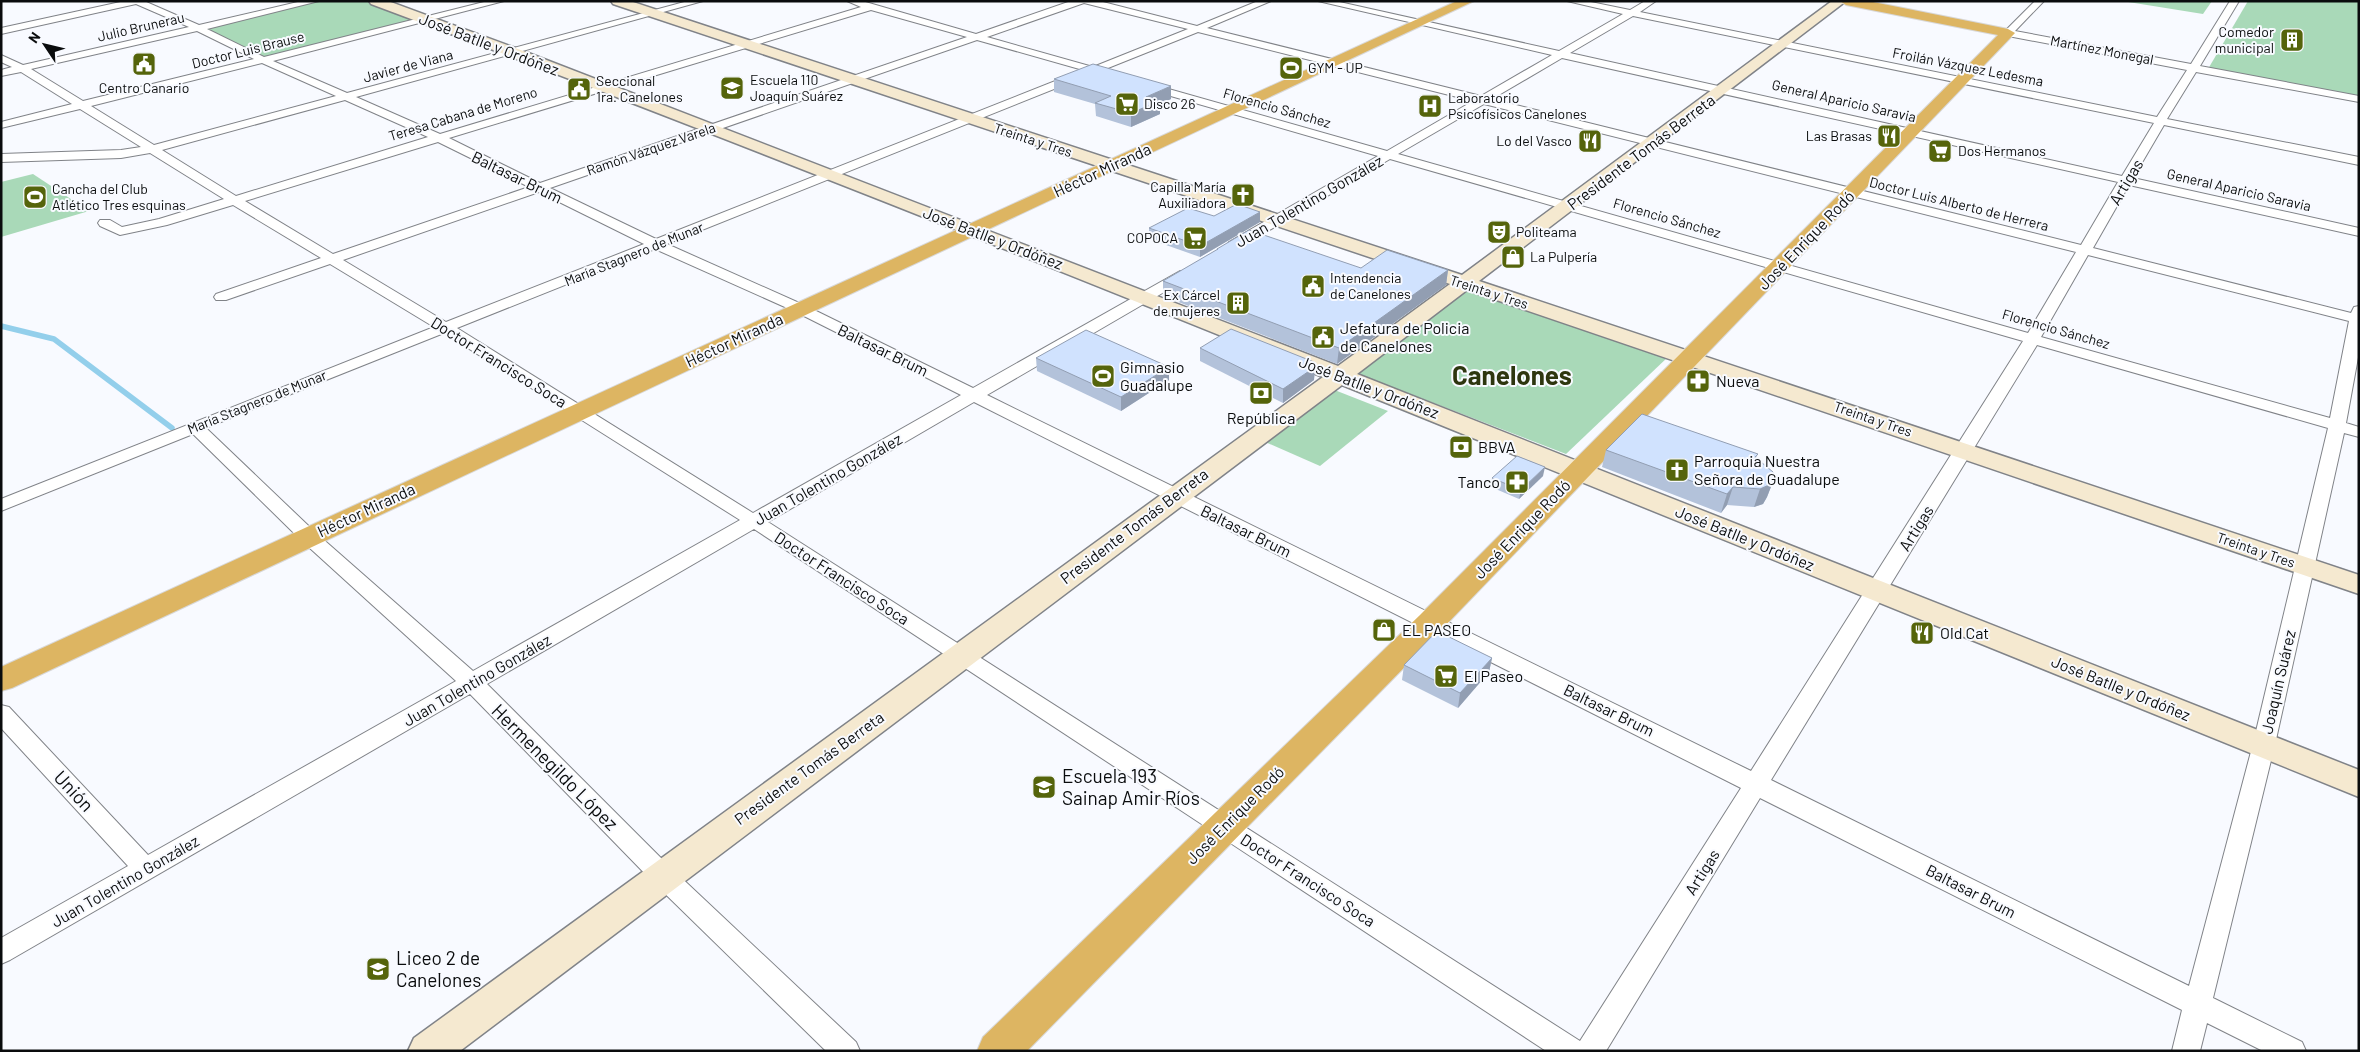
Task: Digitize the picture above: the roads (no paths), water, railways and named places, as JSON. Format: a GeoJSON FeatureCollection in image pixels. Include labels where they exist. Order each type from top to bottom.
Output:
{"type":"FeatureCollection","features":[{"type":"Feature","properties":{"kind":"highway","name":"Héctor Miranda"},"geometry":{"type":"LineString","coordinates":[[1,680],[1468,1]]}},
{"type":"Feature","properties":{"kind":"highway","name":"Martínez Monegal"},"geometry":{"type":"LineString","coordinates":[[1846,1],[2008,33]]}},
{"type":"Feature","properties":{"kind":"highway","name":"José Enrique Rodó"},"geometry":{"type":"LineString","coordinates":[[998,1051],[1431,622],[2008,33]]}},
{"type":"Feature","properties":{"kind":"street","name":"Baltasar Brum"},"geometry":{"type":"LineString","coordinates":[[138,1],[199,28],[263,60],[348,96],[439,138],[657,245],[800,309],[2292,1051]]}},
{"type":"Feature","properties":{"kind":"street"},"geometry":{"type":"LineString","coordinates":[[1,31],[138,1]]}},
{"type":"Feature","properties":{"kind":"street","name":"Julio Brunerau"},"geometry":{"type":"LineString","coordinates":[[1,73],[315,1]]}},
{"type":"Feature","properties":{"kind":"street","name":"José Batlle y Ordóñez"},"geometry":{"type":"LineString","coordinates":[[375,1],[513,52],[1144,297],[1877,592],[2264,744],[2359,784]]}},
{"type":"Feature","properties":{"kind":"street","name":"Doctor Luis Brause"},"geometry":{"type":"LineString","coordinates":[[1,125],[500,1]]}},
{"type":"Feature","properties":{"kind":"street","name":"Treinta y Tres"},"geometry":{"type":"LineString","coordinates":[[617,1],[1691,358],[2359,585]]}},
{"type":"Feature","properties":{"kind":"street","name":"Javier de Viana"},"geometry":{"type":"LineString","coordinates":[[153,149],[699,1]]}},
{"type":"Feature","properties":{"kind":"street","name":"Florencio Sánchez"},"geometry":{"type":"LineString","coordinates":[[850,1],[2359,432]]}},
{"type":"Feature","properties":{"kind":"street","name":"Teresa Cabana de Moreno"},"geometry":{"type":"LineString","coordinates":[[105,223],[120,231],[135,230],[888,1]]}},
{"type":"Feature","properties":{"kind":"street","name":"Ramón Vázquez Varela"},"geometry":{"type":"LineString","coordinates":[[221,297],[1081,1]]}},
{"type":"Feature","properties":{"kind":"street","name":"Doctor Luis Alberto de Herrera"},"geometry":{"type":"LineString","coordinates":[[1087,1],[2084,251],[2358,316]]}},
{"type":"Feature","properties":{"kind":"street","name":"María Stagnero de Munar"},"geometry":{"type":"LineString","coordinates":[[1,506],[1267,1]]}},
{"type":"Feature","properties":{"kind":"street","name":"General Aparicio Saravia"},"geometry":{"type":"LineString","coordinates":[[1322,1],[2359,232]]}},
{"type":"Feature","properties":{"kind":"street","name":"Froilán Vázquez Ledesma"},"geometry":{"type":"LineString","coordinates":[[1571,1],[2359,161]]}},
{"type":"Feature","properties":{"kind":"street","name":"Juan Tolentino González"},"geometry":{"type":"LineString","coordinates":[[1219,254],[1652,1]]}},
{"type":"Feature","properties":{"kind":"street","name":"Presidente Tomás Berreta"},"geometry":{"type":"LineString","coordinates":[[428,1051],[1338,375],[1569,206],[1840,1]]}},
{"type":"Feature","properties":{"kind":"street","name":"Artigas"},"geometry":{"type":"LineString","coordinates":[[1590,1051],[1877,592],[2033,338],[2161,120],[2235,1]]}},
{"type":"Feature","properties":{"kind":"street","name":"José Enrique Rodó"},"geometry":{"type":"LineString","coordinates":[[2008,33],[2035,3]]}},
{"type":"Feature","properties":{"kind":"street","name":"Martínez Monegal"},"geometry":{"type":"LineString","coordinates":[[2008,33],[2359,99]]}},
{"type":"Feature","properties":{"kind":"street","name":"Doctor Francisco Soca"},"geometry":{"type":"LineString","coordinates":[[1,58],[22,68],[234,200],[446,328],[754,521],[1571,1051]]}},
{"type":"Feature","properties":{"kind":"street"},"geometry":{"type":"LineString","coordinates":[[1,158],[120,154],[153,149]]}},
{"type":"Feature","properties":{"kind":"street","name":"Juan Tolentino González"},"geometry":{"type":"LineString","coordinates":[[1,952],[975,396],[1202,264]]}},
{"type":"Feature","properties":{"kind":"street","name":"Joaquín Suárez"},"geometry":{"type":"LineString","coordinates":[[2186,1051],[2264,744],[2336,426],[2358,316]]}},
{"type":"Feature","properties":{"kind":"street","name":"Hermenegildo López"},"geometry":{"type":"LineString","coordinates":[[195,427],[309,536],[472,683],[663,876],[846,1051]]}},
{"type":"Feature","properties":{"kind":"street","name":"Unión"},"geometry":{"type":"LineString","coordinates":[[1,712],[146,870]]}},
{"type":"Feature","properties":{"kind":"waterway"},"geometry":{"type":"LineString","coordinates":[[1,326],[54,339],[172,428]]}},
{"type":"Feature","properties":{"kind":"place","name":"Comedor municipal"},"geometry":{"type":"Point","coordinates":[2292,40]}},
{"type":"Feature","properties":{"kind":"place","name":"Centro Canario"},"geometry":{"type":"Point","coordinates":[144,64]}},
{"type":"Feature","properties":{"kind":"place","name":"GYM - UP"},"geometry":{"type":"Point","coordinates":[1291,68]}},
{"type":"Feature","properties":{"kind":"place","name":"Escuela 110 Joaquín Suárez"},"geometry":{"type":"Point","coordinates":[732,88]}},
{"type":"Feature","properties":{"kind":"place","name":"Seccional 1ra. Canelones"},"geometry":{"type":"Point","coordinates":[579,89]}},
{"type":"Feature","properties":{"kind":"place","name":"Disco 26"},"geometry":{"type":"Point","coordinates":[1127,104]}},
{"type":"Feature","properties":{"kind":"place","name":"Laboratorio Psicofísicos Canelones"},"geometry":{"type":"Point","coordinates":[1430,106]}},
{"type":"Feature","properties":{"kind":"place","name":"Las Brasas"},"geometry":{"type":"Point","coordinates":[1889,136]}},
{"type":"Feature","properties":{"kind":"place","name":"Lo del Vasco"},"geometry":{"type":"Point","coordinates":[1590,141]}},
{"type":"Feature","properties":{"kind":"place","name":"Dos Hermanos"},"geometry":{"type":"Point","coordinates":[1940,151]}},
{"type":"Feature","properties":{"kind":"place","name":"Capilla María Auxiliadora"},"geometry":{"type":"Point","coordinates":[1243,195]}},
{"type":"Feature","properties":{"kind":"place","name":"Cancha del Club Atlético Tres esquinas"},"geometry":{"type":"Point","coordinates":[35,197]}},
{"type":"Feature","properties":{"kind":"place","name":"Politeama"},"geometry":{"type":"Point","coordinates":[1499,232]}},
{"type":"Feature","properties":{"kind":"place","name":"COPOCA"},"geometry":{"type":"Point","coordinates":[1195,238]}},
{"type":"Feature","properties":{"kind":"place","name":"La Pulpería"},"geometry":{"type":"Point","coordinates":[1513,257]}},
{"type":"Feature","properties":{"kind":"place","name":"Intendencia de Canelones"},"geometry":{"type":"Point","coordinates":[1313,286]}},
{"type":"Feature","properties":{"kind":"place","name":"Ex Cárcel de mujeres"},"geometry":{"type":"Point","coordinates":[1238,303]}},
{"type":"Feature","properties":{"kind":"place","name":"Jefatura de Policia de Canelones"},"geometry":{"type":"Point","coordinates":[1323,337]}},
{"type":"Feature","properties":{"kind":"place","name":"Gimnasio Guadalupe"},"geometry":{"type":"Point","coordinates":[1103,376]}},
{"type":"Feature","properties":{"kind":"place","name":"Nueva"},"geometry":{"type":"Point","coordinates":[1698,381]}},
{"type":"Feature","properties":{"kind":"place","name":"República"},"geometry":{"type":"Point","coordinates":[1261,393]}},
{"type":"Feature","properties":{"kind":"place","name":"BBVA"},"geometry":{"type":"Point","coordinates":[1461,447]}},
{"type":"Feature","properties":{"kind":"place","name":"Parroquia Nuestra Señora de Guadalupe"},"geometry":{"type":"Point","coordinates":[1677,470]}},
{"type":"Feature","properties":{"kind":"place","name":"Tanco"},"geometry":{"type":"Point","coordinates":[1517,482]}},
{"type":"Feature","properties":{"kind":"place","name":"EL PASEO"},"geometry":{"type":"Point","coordinates":[1384,630]}},
{"type":"Feature","properties":{"kind":"place","name":"Old Cat"},"geometry":{"type":"Point","coordinates":[1922,633]}},
{"type":"Feature","properties":{"kind":"place","name":"El Paseo"},"geometry":{"type":"Point","coordinates":[1446,676]}},
{"type":"Feature","properties":{"kind":"place","name":"Escuela 193 Sainap Amir Ríos"},"geometry":{"type":"Point","coordinates":[1044,787]}},
{"type":"Feature","properties":{"kind":"place","name":"Liceo 2 de Canelones"},"geometry":{"type":"Point","coordinates":[378,969]}},
{"type":"Feature","properties":{"kind":"district","name":"Canelones"},"geometry":{"type":"Point","coordinates":[1512,376]}}]}
